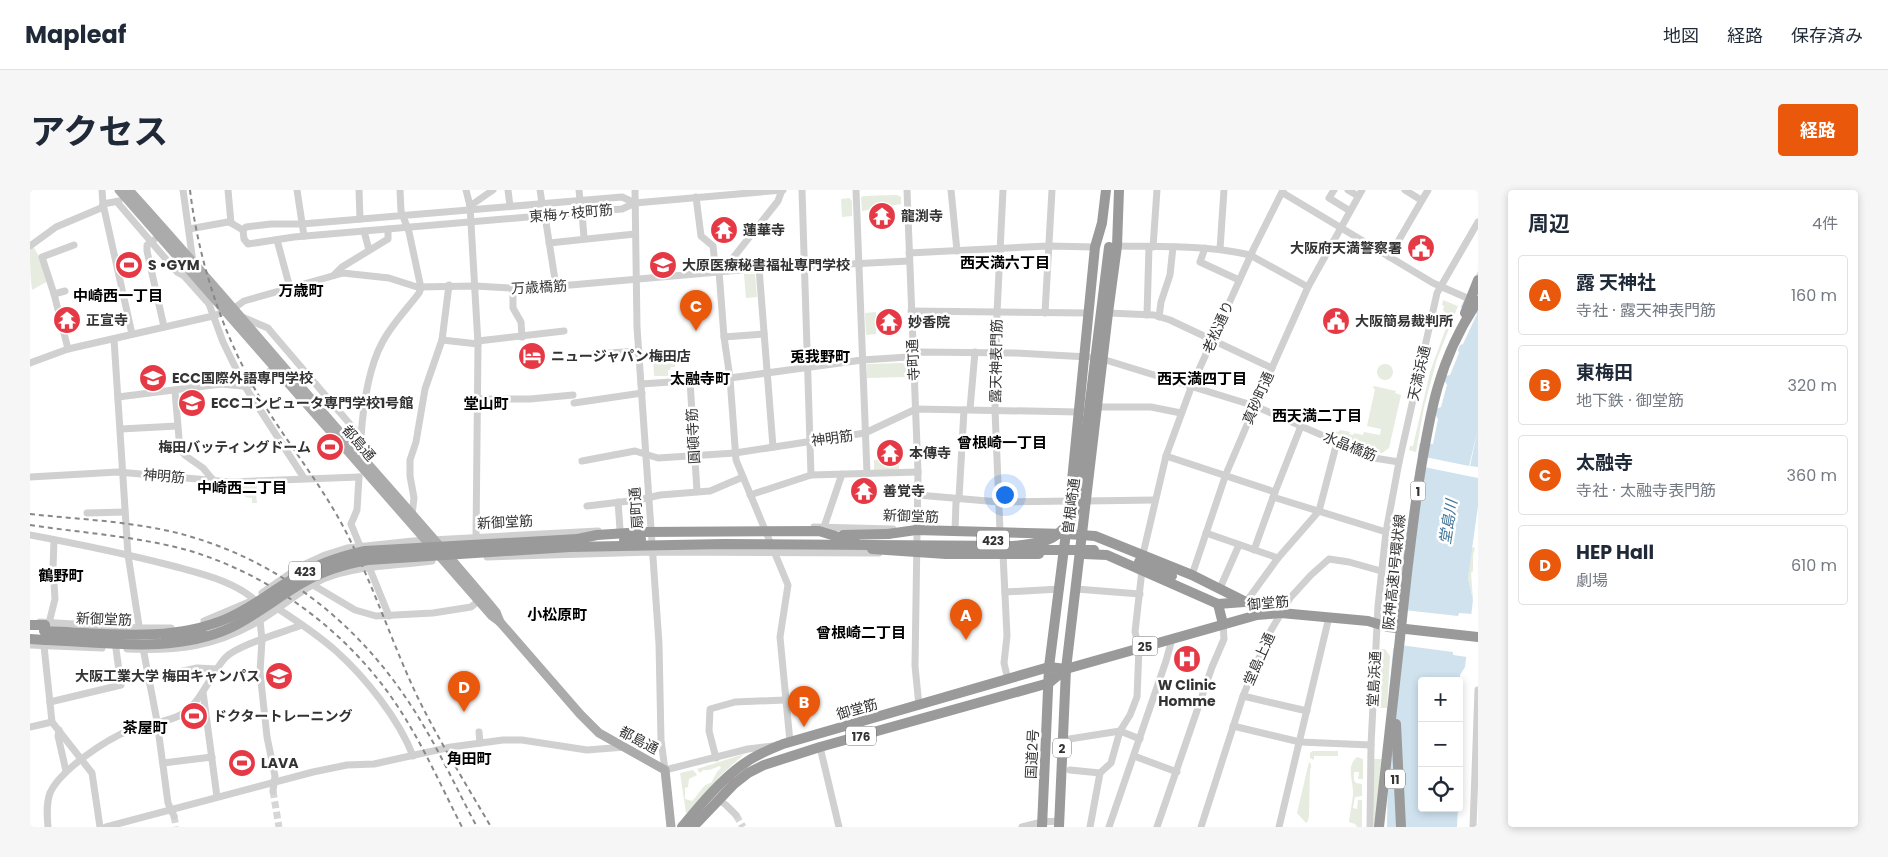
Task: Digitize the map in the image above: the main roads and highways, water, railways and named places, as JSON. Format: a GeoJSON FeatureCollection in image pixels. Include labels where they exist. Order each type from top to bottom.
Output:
{"type":"FeatureCollection","features":[{"type":"Feature","properties":{"kind":"highway","name":"423"},"geometry":{"type":"LineString","coordinates":[[30,639],[147,644],[195,640],[231,628],[303,582],[328,570],[348,563],[368,560],[570,547],[724,544],[1013,546],[1037,544],[1052,538],[1068,525],[1077,507],[1106,247],[1102,223],[1106,190]]}},
{"type":"Feature","properties":{"kind":"highway","name":"423"},"geometry":{"type":"LineString","coordinates":[[578,539],[599,541],[641,539],[1020,541],[1040,536],[1053,529],[1064,518],[1073,498],[1106,247],[1119,193]]}},
{"type":"Feature","properties":{"kind":"highway","name":"曽根崎通"},"geometry":{"type":"LineString","coordinates":[[1049,682],[1049,668],[1070,502],[1088,313],[1106,247]]}},
{"type":"Feature","properties":{"kind":"highway","name":"曽根崎通"},"geometry":{"type":"LineString","coordinates":[[1059,824],[1066,669],[1108,313],[1106,247]]}},
{"type":"Feature","properties":{"kind":"highway","name":"1"},"geometry":{"type":"LineString","coordinates":[[1452,347],[1478,280]]}},
{"type":"Feature","properties":{"kind":"highway","name":"阪神高速1号環状線"},"geometry":{"type":"LineString","coordinates":[[1401,827],[1396,731],[1400,638],[1409,555],[1425,446],[1436,389],[1464,322],[1478,302]]}},
{"type":"Feature","properties":{"kind":"highway","name":"新御堂筋"},"geometry":{"type":"LineString","coordinates":[[30,631],[155,634],[191,630],[224,620],[246,610],[299,575],[325,562],[365,551],[642,535],[888,534],[916,530],[1000,531],[1095,536],[1143,554],[1190,579],[1220,588],[1246,602],[1281,613]]}},
{"type":"Feature","properties":{"kind":"highway","name":"423"},"geometry":{"type":"LineString","coordinates":[[578,539],[597,535],[642,532],[819,531],[878,548],[895,550],[1094,550],[1121,555],[1190,579],[1218,597],[1246,602]]}},
{"type":"Feature","properties":{"kind":"highway","name":"423"},"geometry":{"type":"LineString","coordinates":[[570,547],[595,549],[863,548],[917,553],[1107,555],[1218,604]]}},
{"type":"Feature","properties":{"kind":"highway"},"geometry":{"type":"LineString","coordinates":[[1051,554],[1058,559],[1060,564],[1059,591]]}},
{"type":"Feature","properties":{"kind":"highway"},"geometry":{"type":"LineString","coordinates":[[30,624],[119,629],[166,638],[194,635],[228,623],[255,599]]}},
{"type":"Feature","properties":{"kind":"highway"},"geometry":{"type":"LineString","coordinates":[[1223,624],[1218,604],[1246,602]]}},
{"type":"Feature","properties":{"kind":"highway","name":"御堂筋"},"geometry":{"type":"LineString","coordinates":[[682,827],[738,768],[748,760],[786,743],[1049,668],[1066,669],[1257,615],[1281,613],[1329,617],[1474,636]]}},
{"type":"Feature","properties":{"kind":"highway"},"geometry":{"type":"LineString","coordinates":[[1379,827],[1400,638]]}},
{"type":"Feature","properties":{"kind":"highway","name":"御堂筋"},"geometry":{"type":"LineString","coordinates":[[693,827],[748,773],[764,765],[820,747],[1049,682],[1066,669]]}},
{"type":"Feature","properties":{"kind":"highway","name":"国道2号"},"geometry":{"type":"LineString","coordinates":[[1042,825],[1049,682]]}},
{"type":"Feature","properties":{"kind":"highway","name":"11"},"geometry":{"type":"LineString","coordinates":[[1394,827],[1396,731]]}},
{"type":"Feature","properties":{"kind":"main road","name":"都島通"},"geometry":{"type":"LineString","coordinates":[[124,192],[158,236],[230,310],[277,363],[365,471],[431,540]]}},
{"type":"Feature","properties":{"kind":"main road","name":"都島通"},"geometry":{"type":"LineString","coordinates":[[124,192],[193,262],[230,310],[241,317],[262,341],[277,363],[310,396],[361,456],[365,471],[412,515],[481,599],[492,616],[500,622],[589,723],[604,736],[665,770]]}},
{"type":"Feature","properties":{"kind":"main road","name":"扇町通"},"geometry":{"type":"LineString","coordinates":[[665,770],[671,826]]}},
{"type":"Feature","properties":{"kind":"water","name":"堂島川"},"geometry":{"type":"Polygon","coordinates":[[[1478,271],[1478,506],[1468,578],[1473,600],[1465,667],[1460,677],[1418,677],[1418,812],[1458,812],[1457,827],[1387,827],[1389,693],[1400,576],[1426,408],[1452,325],[1478,271]]]}},
{"type":"Feature","properties":{"kind":"tunnel"},"geometry":{"type":"LineString","coordinates":[[273,791],[279,827]]}},
{"type":"Feature","properties":{"kind":"tunnel"},"geometry":{"type":"LineString","coordinates":[[736,815],[743,827]]}},
{"type":"Feature","properties":{"kind":"tunnel"},"geometry":{"type":"LineString","coordinates":[[174,816],[176,827]]}},
{"type":"Feature","properties":{"kind":"railway"},"geometry":{"type":"LineString","coordinates":[[190,190],[194,218],[207,274],[226,329],[238,356],[265,406],[341,522],[368,578],[425,713],[491,827]]}},
{"type":"Feature","properties":{"kind":"railway"},"geometry":{"type":"LineString","coordinates":[[30,514],[135,525],[169,531],[206,542],[241,556],[275,573],[306,594],[336,618],[363,644],[388,673],[428,734],[477,827]]}},
{"type":"Feature","properties":{"kind":"railway"},"geometry":{"type":"LineString","coordinates":[[30,525],[128,538],[187,550],[219,561],[250,575],[308,611],[359,657],[381,683],[417,738],[462,827]]}},
{"type":"Feature","properties":{"kind":"place","name":"龍渕寺"},"geometry":{"type":"Point","coordinates":[882,216]}},
{"type":"Feature","properties":{"kind":"place","name":"蓮華寺"},"geometry":{"type":"Point","coordinates":[724,230]}},
{"type":"Feature","properties":{"kind":"place","name":"大阪府天満警察署"},"geometry":{"type":"Point","coordinates":[1421,248]}},
{"type":"Feature","properties":{"kind":"place","name":"S •GYM"},"geometry":{"type":"Point","coordinates":[129,265]}},
{"type":"Feature","properties":{"kind":"place","name":"大原医療秘書福祉専門学校"},"geometry":{"type":"Point","coordinates":[663,265]}},
{"type":"Feature","properties":{"kind":"place","name":"正宣寺"},"geometry":{"type":"Point","coordinates":[67,320]}},
{"type":"Feature","properties":{"kind":"place","name":"大阪簡易裁判所"},"geometry":{"type":"Point","coordinates":[1336,321]}},
{"type":"Feature","properties":{"kind":"place","name":"妙香院"},"geometry":{"type":"Point","coordinates":[889,322]}},
{"type":"Feature","properties":{"kind":"place","name":"太融寺"},"geometry":{"type":"Point","coordinates":[696,331]}},
{"type":"Feature","properties":{"kind":"place","name":"ニュージャパン梅田店"},"geometry":{"type":"Point","coordinates":[532,356]}},
{"type":"Feature","properties":{"kind":"place","name":"ECC国際外語専門学校"},"geometry":{"type":"Point","coordinates":[153,378]}},
{"type":"Feature","properties":{"kind":"place","name":"ECCコンピュータ専門学校1号館"},"geometry":{"type":"Point","coordinates":[192,403]}},
{"type":"Feature","properties":{"kind":"place","name":"梅田バッティングドーム"},"geometry":{"type":"Point","coordinates":[330,447]}},
{"type":"Feature","properties":{"kind":"place","name":"本傳寺"},"geometry":{"type":"Point","coordinates":[890,453]}},
{"type":"Feature","properties":{"kind":"place","name":"善覚寺"},"geometry":{"type":"Point","coordinates":[864,491]}},
{"type":"Feature","properties":{"kind":"place","name":"露 天神社"},"geometry":{"type":"Point","coordinates":[966,640]}},
{"type":"Feature","properties":{"kind":"place","name":"W Clinic Homme"},"geometry":{"type":"Point","coordinates":[1187,659]}},
{"type":"Feature","properties":{"kind":"place","name":"大阪工業大学 梅田キャンパス"},"geometry":{"type":"Point","coordinates":[279,676]}},
{"type":"Feature","properties":{"kind":"place","name":"HEP Hall"},"geometry":{"type":"Point","coordinates":[464,712]}},
{"type":"Feature","properties":{"kind":"place","name":"ドクタートレーニング"},"geometry":{"type":"Point","coordinates":[194,716]}},
{"type":"Feature","properties":{"kind":"place","name":"東梅田"},"geometry":{"type":"Point","coordinates":[804,727]}},
{"type":"Feature","properties":{"kind":"place","name":"LAVA"},"geometry":{"type":"Point","coordinates":[242,763]}},
{"type":"Feature","properties":{"kind":"district","name":"西天満六丁目"},"geometry":{"type":"Point","coordinates":[1005,262]}},
{"type":"Feature","properties":{"kind":"district","name":"万歳町"},"geometry":{"type":"Point","coordinates":[301,290]}},
{"type":"Feature","properties":{"kind":"district","name":"中崎西一丁目"},"geometry":{"type":"Point","coordinates":[118,295]}},
{"type":"Feature","properties":{"kind":"district","name":"兎我野町"},"geometry":{"type":"Point","coordinates":[820,356]}},
{"type":"Feature","properties":{"kind":"district","name":"太融寺町"},"geometry":{"type":"Point","coordinates":[700,378]}},
{"type":"Feature","properties":{"kind":"district","name":"西天満四丁目"},"geometry":{"type":"Point","coordinates":[1202,378]}},
{"type":"Feature","properties":{"kind":"district","name":"堂山町"},"geometry":{"type":"Point","coordinates":[486,403]}},
{"type":"Feature","properties":{"kind":"district","name":"西天満二丁目"},"geometry":{"type":"Point","coordinates":[1317,415]}},
{"type":"Feature","properties":{"kind":"district","name":"曾根崎一丁目"},"geometry":{"type":"Point","coordinates":[1002,442]}},
{"type":"Feature","properties":{"kind":"district","name":"中崎西二丁目"},"geometry":{"type":"Point","coordinates":[242,487]}},
{"type":"Feature","properties":{"kind":"district","name":"鶴野町"},"geometry":{"type":"Point","coordinates":[61,575]}},
{"type":"Feature","properties":{"kind":"district","name":"小松原町"},"geometry":{"type":"Point","coordinates":[557,614]}},
{"type":"Feature","properties":{"kind":"district","name":"曾根崎二丁目"},"geometry":{"type":"Point","coordinates":[861,632]}},
{"type":"Feature","properties":{"kind":"district","name":"茶屋町"},"geometry":{"type":"Point","coordinates":[145,727]}},
{"type":"Feature","properties":{"kind":"district","name":"角田町"},"geometry":{"type":"Point","coordinates":[469,758]}}]}
